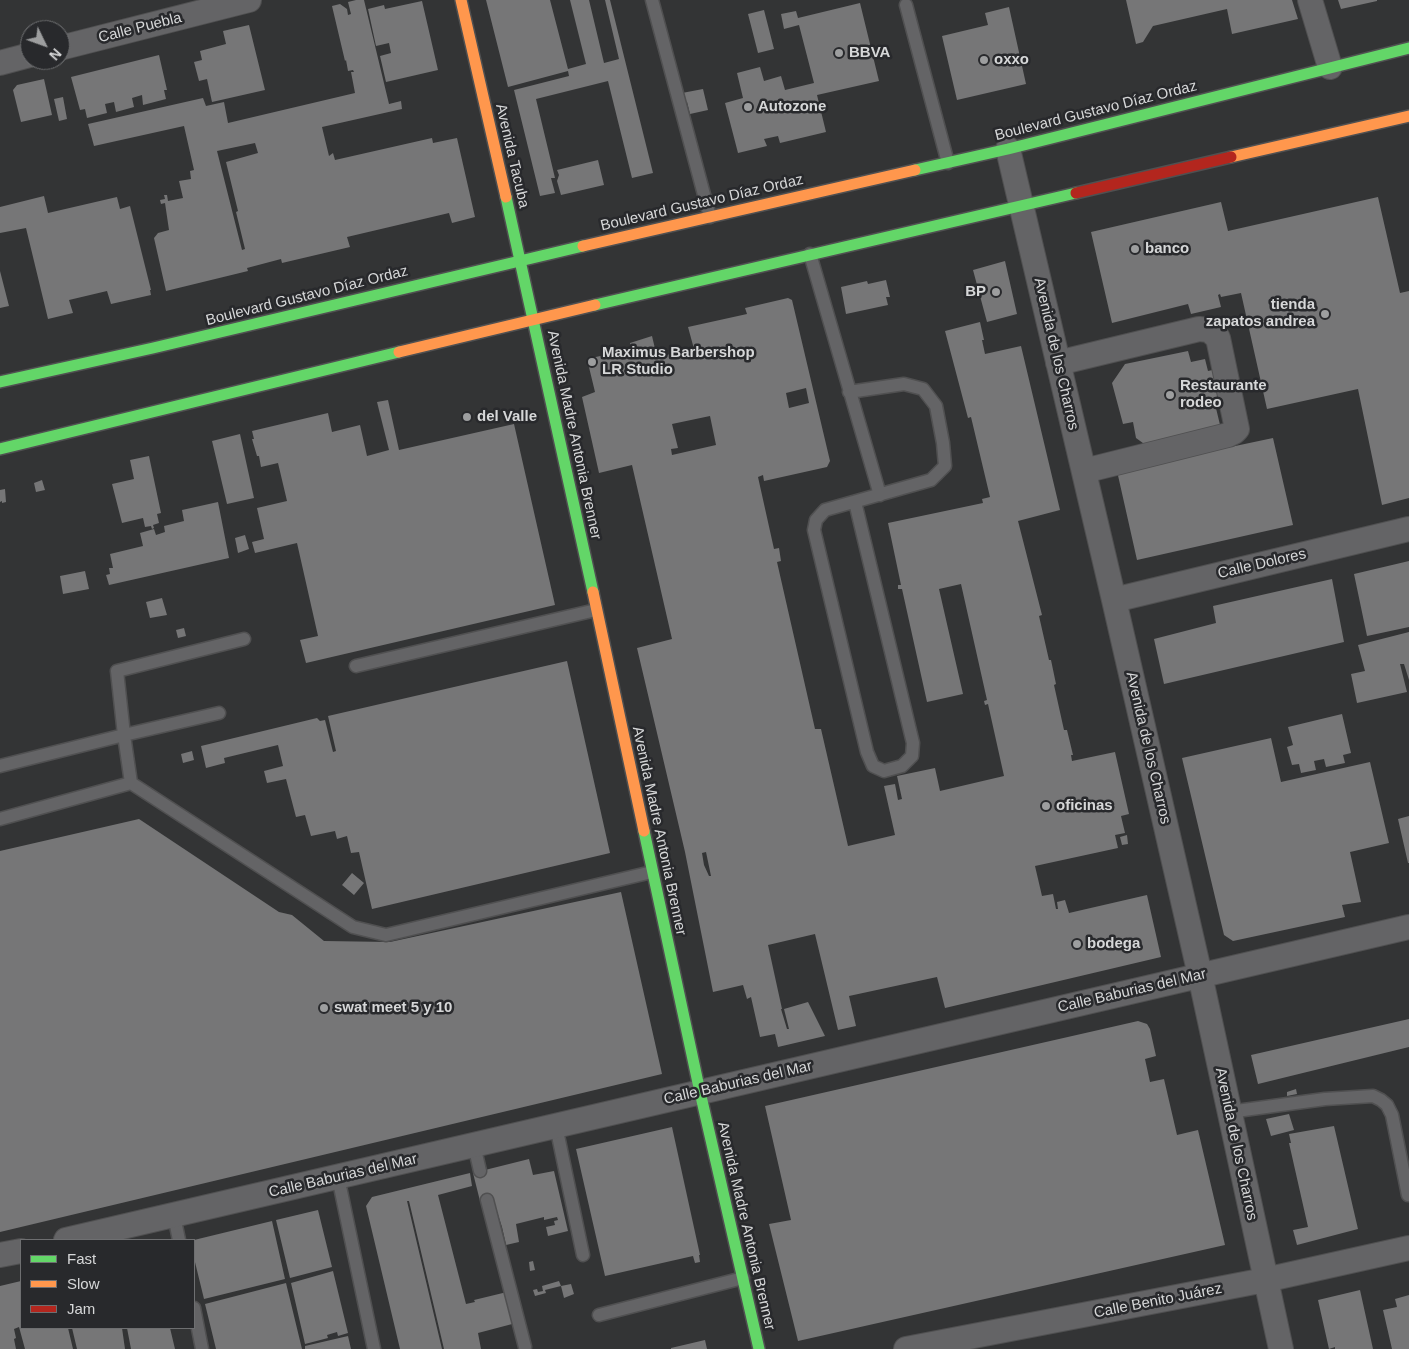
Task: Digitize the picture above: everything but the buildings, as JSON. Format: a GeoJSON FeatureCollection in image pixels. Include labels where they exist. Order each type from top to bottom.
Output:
{"type":"FeatureCollection","features":[{"type":"Feature","properties":{"kind":"main road","name":"Avenida Tacuba"},"geometry":{"type":"LineString","coordinates":[[461,0],[534,319]]}},
{"type":"Feature","properties":{"kind":"main road","name":"Boulevard Gustavo Díaz Ordaz"},"geometry":{"type":"LineString","coordinates":[[0,382],[163,346],[520,260],[1008,149],[1409,48]]}},
{"type":"Feature","properties":{"kind":"main road"},"geometry":{"type":"LineString","coordinates":[[0,449],[534,319],[1409,116]]}},
{"type":"Feature","properties":{"kind":"main road","name":"Avenida Madre Antonia Brenner"},"geometry":{"type":"LineString","coordinates":[[534,319],[700,1092],[760,1349]]}},
{"type":"Feature","properties":{"kind":"street","name":"Calle Puebla"},"geometry":{"type":"LineString","coordinates":[[70,45],[249,0]]}},
{"type":"Feature","properties":{"kind":"street"},"geometry":{"type":"LineString","coordinates":[[1310,0],[1330,67]]}},
{"type":"Feature","properties":{"kind":"street"},"geometry":{"type":"LineString","coordinates":[[0,63],[20,58]]}},
{"type":"Feature","properties":{"kind":"street","name":"Avenida de los Charros"},"geometry":{"type":"LineString","coordinates":[[1008,149],[1200,975],[1281,1349]]}},
{"type":"Feature","properties":{"kind":"street"},"geometry":{"type":"LineString","coordinates":[[1058,364],[1199,329],[1209,330],[1218,338],[1237,429],[1234,432],[1084,471]]}},
{"type":"Feature","properties":{"kind":"street","name":"Calle Dolores"},"geometry":{"type":"LineString","coordinates":[[1114,600],[1409,529]]}},
{"type":"Feature","properties":{"kind":"street","name":"Calle Baburias del Mar"},"geometry":{"type":"LineString","coordinates":[[70,1239],[1409,927]]}},
{"type":"Feature","properties":{"kind":"street","name":"Calle Benito Juárez"},"geometry":{"type":"LineString","coordinates":[[906,1349],[1265,1280],[1409,1248]]}},
{"type":"Feature","properties":{"kind":"street"},"geometry":{"type":"LineString","coordinates":[[0,1256],[20,1251]]}},
{"type":"Feature","properties":{"kind":"lane"},"geometry":{"type":"LineString","coordinates":[[652,0],[710,217]]}},
{"type":"Feature","properties":{"kind":"lane"},"geometry":{"type":"LineString","coordinates":[[906,5],[948,163]]}},
{"type":"Feature","properties":{"kind":"lane"},"geometry":{"type":"LineString","coordinates":[[810,254],[880,495]]}},
{"type":"Feature","properties":{"kind":"lane"},"geometry":{"type":"LineString","coordinates":[[849,392],[904,384],[923,389],[936,406],[944,443],[945,466],[931,480],[826,510],[816,520],[814,530],[867,752],[873,766],[884,771],[902,766],[912,756],[913,743],[855,502]]}},
{"type":"Feature","properties":{"kind":"lane"},"geometry":{"type":"LineString","coordinates":[[356,666],[596,610]]}},
{"type":"Feature","properties":{"kind":"lane"},"geometry":{"type":"LineString","coordinates":[[244,639],[117,671],[124,735],[132,783],[353,926],[386,935],[652,872]]}},
{"type":"Feature","properties":{"kind":"lane"},"geometry":{"type":"LineString","coordinates":[[0,766],[218,714]]}},
{"type":"Feature","properties":{"kind":"lane"},"geometry":{"type":"LineString","coordinates":[[0,819],[132,783]]}},
{"type":"Feature","properties":{"kind":"lane"},"geometry":{"type":"LineString","coordinates":[[1229,1112],[1325,1099],[1373,1096],[1387,1105],[1392,1115],[1408,1195]]}},
{"type":"Feature","properties":{"kind":"lane"},"geometry":{"type":"LineString","coordinates":[[556,1126],[582,1255]]}},
{"type":"Feature","properties":{"kind":"lane"},"geometry":{"type":"LineString","coordinates":[[474,1145],[480,1171]]}},
{"type":"Feature","properties":{"kind":"lane"},"geometry":{"type":"LineString","coordinates":[[338,1177],[374,1349]]}},
{"type":"Feature","properties":{"kind":"lane"},"geometry":{"type":"LineString","coordinates":[[487,1200],[525,1347]]}},
{"type":"Feature","properties":{"kind":"lane"},"geometry":{"type":"LineString","coordinates":[[174,1216],[179,1239]]}},
{"type":"Feature","properties":{"kind":"lane"},"geometry":{"type":"LineString","coordinates":[[599,1315],[743,1278]]}},
{"type":"Feature","properties":{"kind":"lane"},"geometry":{"type":"LineString","coordinates":[[195,1313],[202,1349]]}},
{"type":"Feature","properties":{"kind":"traffic: fast"},"geometry":{"type":"LineString","coordinates":[[915,170],[1008,149],[1409,48]]}},
{"type":"Feature","properties":{"kind":"traffic: fast"},"geometry":{"type":"LineString","coordinates":[[595,305],[1076,193]]}},
{"type":"Feature","properties":{"kind":"traffic: fast"},"geometry":{"type":"LineString","coordinates":[[506,197],[593,592]]}},
{"type":"Feature","properties":{"kind":"traffic: fast"},"geometry":{"type":"LineString","coordinates":[[0,382],[153,348],[583,246]]}},
{"type":"Feature","properties":{"kind":"traffic: fast"},"geometry":{"type":"LineString","coordinates":[[0,449],[399,352]]}},
{"type":"Feature","properties":{"kind":"traffic: fast"},"geometry":{"type":"LineString","coordinates":[[644,831],[700,1092],[759,1349]]}},
{"type":"Feature","properties":{"kind":"traffic: slow"},"geometry":{"type":"LineString","coordinates":[[461,0],[506,197]]}},
{"type":"Feature","properties":{"kind":"traffic: slow"},"geometry":{"type":"LineString","coordinates":[[1231,157],[1409,116]]}},
{"type":"Feature","properties":{"kind":"traffic: slow"},"geometry":{"type":"LineString","coordinates":[[583,246],[915,170]]}},
{"type":"Feature","properties":{"kind":"traffic: slow"},"geometry":{"type":"LineString","coordinates":[[399,352],[595,305]]}},
{"type":"Feature","properties":{"kind":"traffic: slow"},"geometry":{"type":"LineString","coordinates":[[593,592],[644,831]]}},
{"type":"Feature","properties":{"kind":"traffic: jam"},"geometry":{"type":"LineString","coordinates":[[1076,193],[1231,157]]}},
{"type":"Feature","properties":{"kind":"place","name":"BBVA"},"geometry":{"type":"Point","coordinates":[839,53]}},
{"type":"Feature","properties":{"kind":"place","name":"oxxo"},"geometry":{"type":"Point","coordinates":[984,60]}},
{"type":"Feature","properties":{"kind":"place","name":"Autozone"},"geometry":{"type":"Point","coordinates":[748,107]}},
{"type":"Feature","properties":{"kind":"place","name":"banco"},"geometry":{"type":"Point","coordinates":[1135,249]}},
{"type":"Feature","properties":{"kind":"place","name":"BP"},"geometry":{"type":"Point","coordinates":[996,292]}},
{"type":"Feature","properties":{"kind":"place","name":"tienda zapatos andrea"},"geometry":{"type":"Point","coordinates":[1325,314]}},
{"type":"Feature","properties":{"kind":"place","name":"Maximus Barbershop LR Studio"},"geometry":{"type":"Point","coordinates":[592,362]}},
{"type":"Feature","properties":{"kind":"place","name":"Restaurante rodeo"},"geometry":{"type":"Point","coordinates":[1170,395]}},
{"type":"Feature","properties":{"kind":"place","name":"del Valle"},"geometry":{"type":"Point","coordinates":[467,417]}},
{"type":"Feature","properties":{"kind":"place","name":"oficinas"},"geometry":{"type":"Point","coordinates":[1046,806]}},
{"type":"Feature","properties":{"kind":"place","name":"bodega"},"geometry":{"type":"Point","coordinates":[1077,944]}},
{"type":"Feature","properties":{"kind":"place","name":"swat meet 5 y 10"},"geometry":{"type":"Point","coordinates":[324,1008]}}]}
